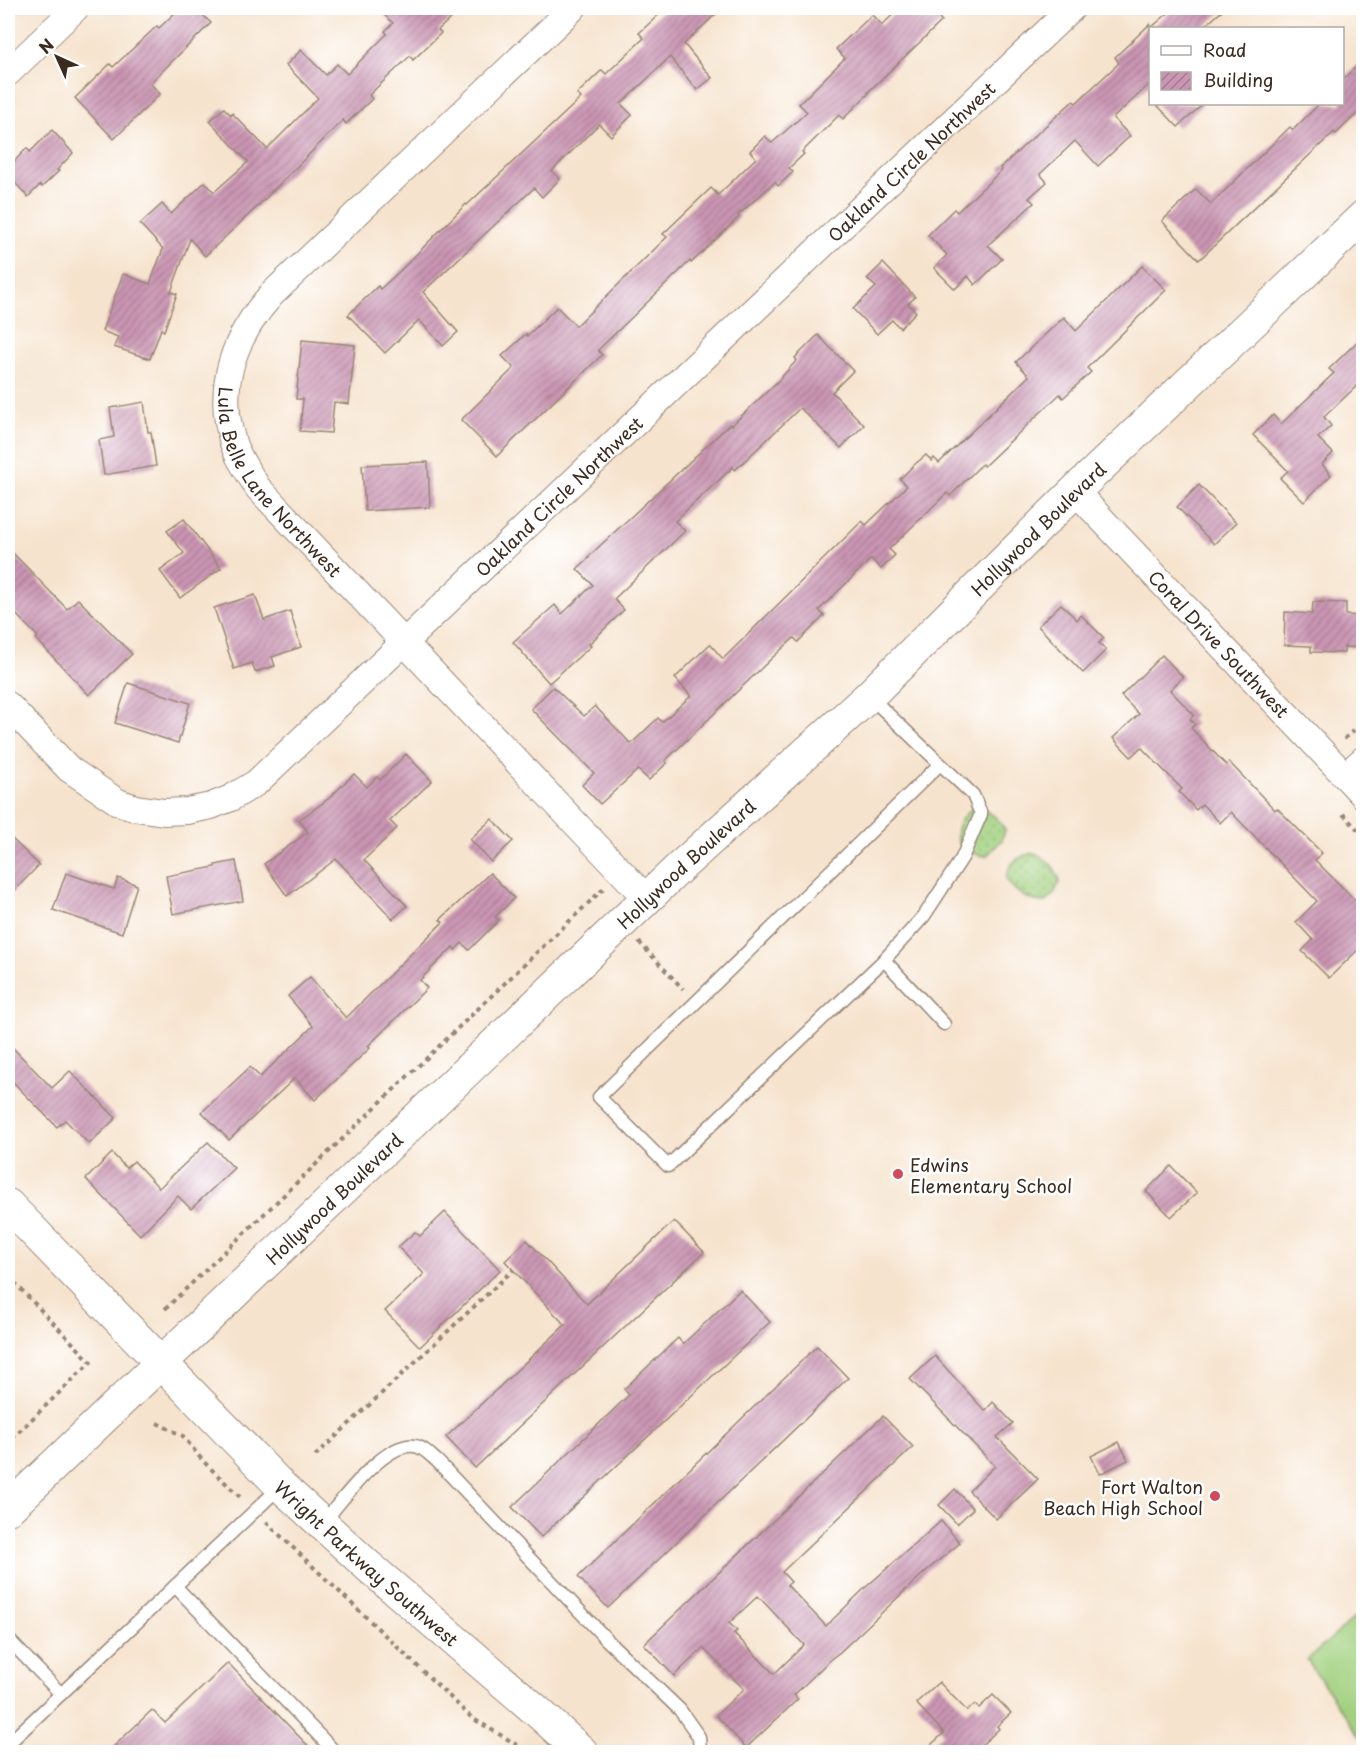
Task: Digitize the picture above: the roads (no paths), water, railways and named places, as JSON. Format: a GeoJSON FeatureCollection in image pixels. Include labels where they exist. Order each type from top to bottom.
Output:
{"type":"FeatureCollection","features":[{"type":"Feature","properties":{"kind":"street"},"geometry":{"type":"LineString","coordinates":[[8,73],[76,8]]}},
{"type":"Feature","properties":{"kind":"street","name":"Lula Belle Lane Northwest"},"geometry":{"type":"LineString","coordinates":[[573,8],[272,294],[256,312],[240,338],[232,360],[227,383],[226,412],[232,441],[258,488],[647,899]]}},
{"type":"Feature","properties":{"kind":"street","name":"Oakland Circle Northwest"},"geometry":{"type":"LineString","coordinates":[[8,705],[69,769],[118,802],[146,810],[187,811],[211,806],[231,798],[256,783],[1072,8]]}},
{"type":"Feature","properties":{"kind":"street","name":"Hollywood Boulevard"},"geometry":{"type":"LineString","coordinates":[[8,1509],[647,899],[869,696],[1075,491],[1364,216]]}},
{"type":"Feature","properties":{"kind":"street","name":"Coral Drive Southwest"},"geometry":{"type":"LineString","coordinates":[[1075,491],[1364,796]]}},
{"type":"Feature","properties":{"kind":"street"},"geometry":{"type":"LineString","coordinates":[[1345,776],[1364,759]]}},
{"type":"Feature","properties":{"kind":"street","name":"Wright Parkway Southwest"},"geometry":{"type":"LineString","coordinates":[[8,1205],[281,1486],[582,1752]]}},
{"type":"Feature","properties":{"kind":"lane"},"geometry":{"type":"LineString","coordinates":[[869,696],[973,795],[981,814],[962,858],[924,916],[884,960],[668,1166],[599,1097],[940,764]]}},
{"type":"Feature","properties":{"kind":"lane"},"geometry":{"type":"LineString","coordinates":[[884,960],[944,1024]]}},
{"type":"Feature","properties":{"kind":"lane"},"geometry":{"type":"LineString","coordinates":[[322,1524],[380,1458],[403,1445],[418,1446],[438,1461],[608,1641],[680,1710],[699,1737],[700,1752]]}},
{"type":"Feature","properties":{"kind":"lane"},"geometry":{"type":"LineString","coordinates":[[8,1744],[281,1486]]}},
{"type":"Feature","properties":{"kind":"lane"},"geometry":{"type":"LineString","coordinates":[[175,1586],[335,1752]]}},
{"type":"Feature","properties":{"kind":"lane"},"geometry":{"type":"LineString","coordinates":[[8,1639],[61,1694]]}},
{"type":"Feature","properties":{"kind":"place","name":"Edwins Elementary School"},"geometry":{"type":"Point","coordinates":[898,1174]}},
{"type":"Feature","properties":{"kind":"place","name":"Fort Walton Beach High School"},"geometry":{"type":"Point","coordinates":[1215,1496]}}]}
